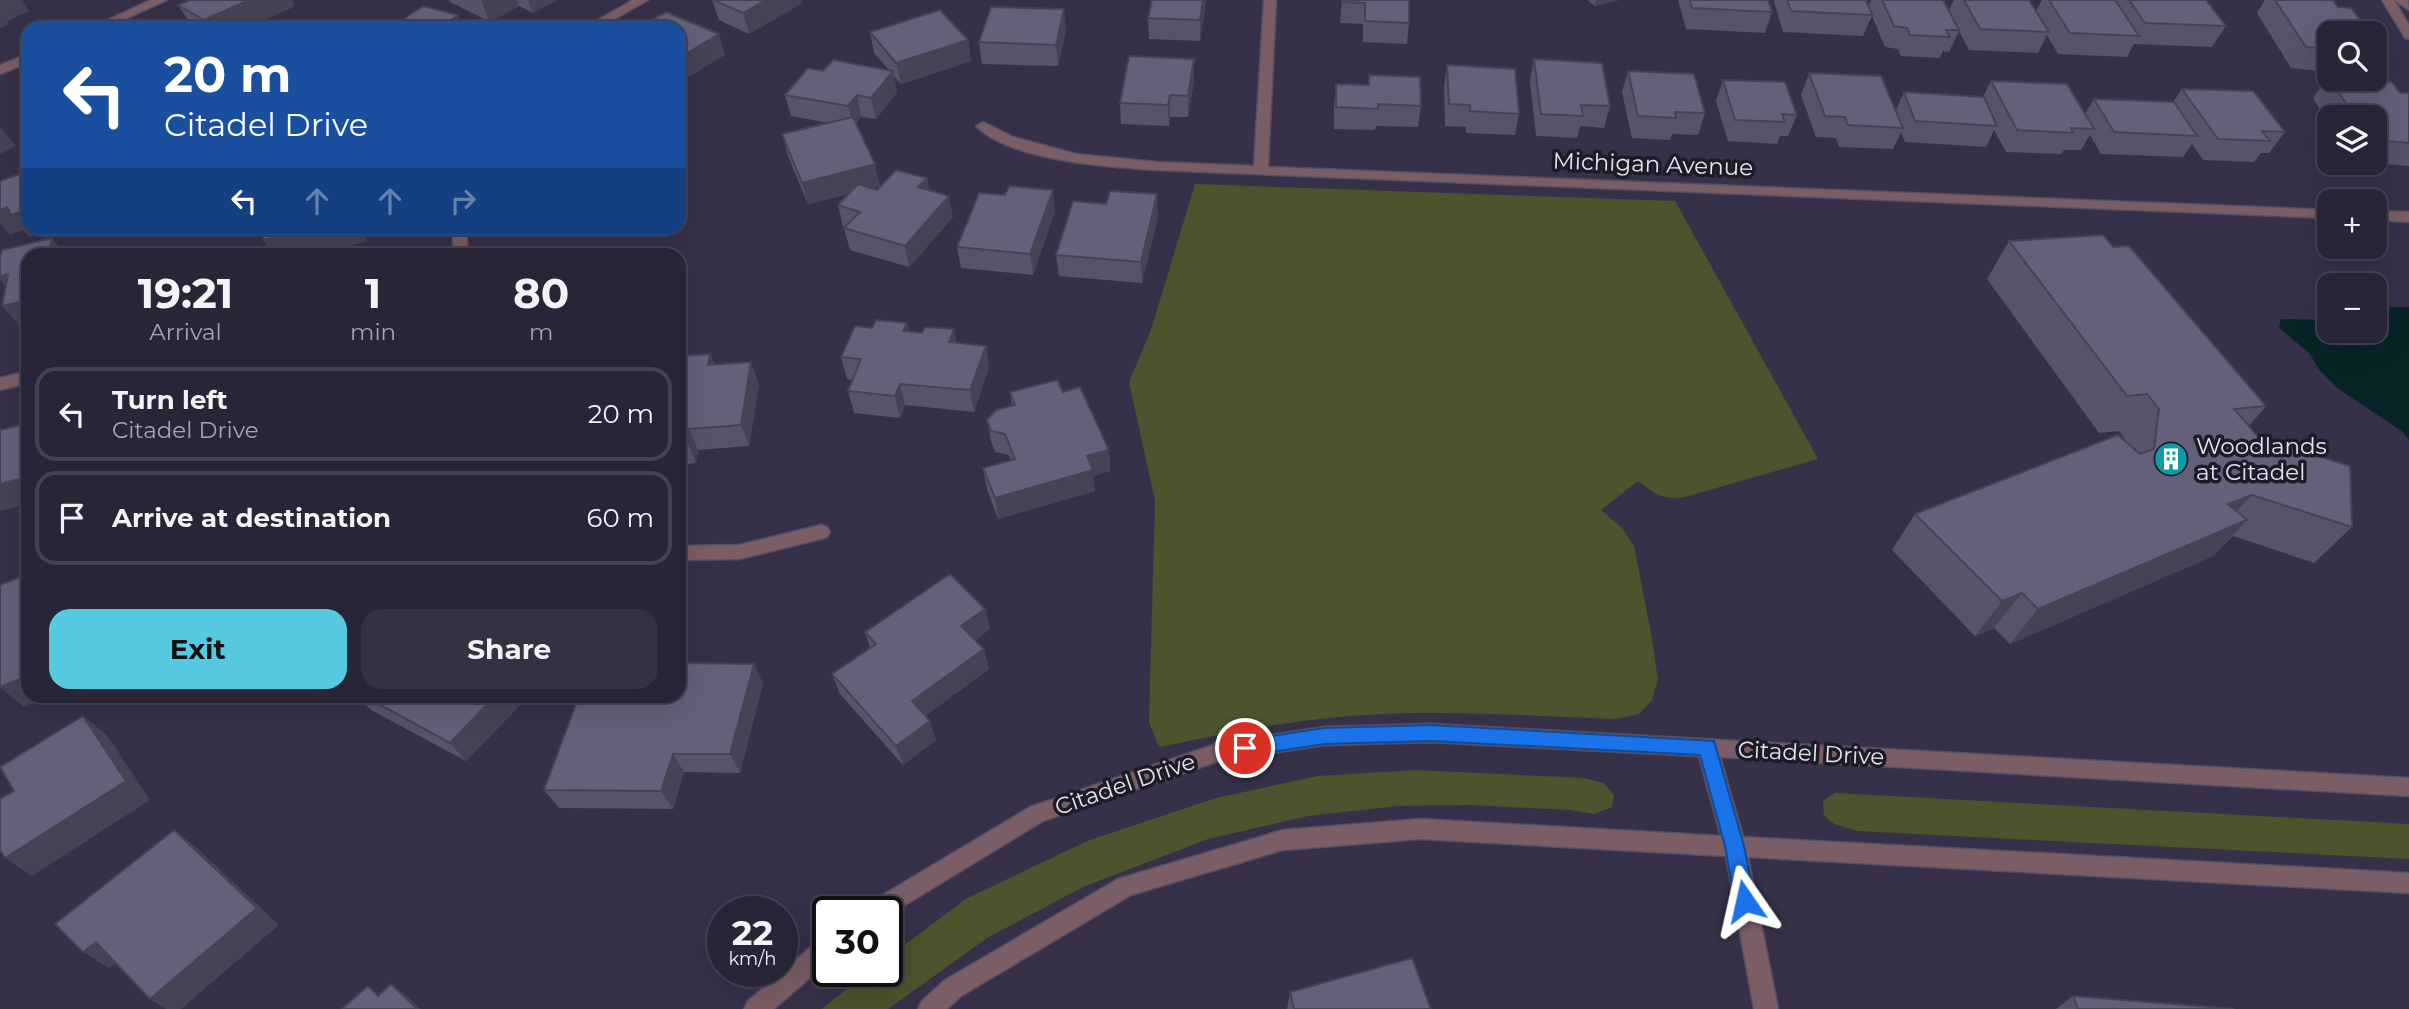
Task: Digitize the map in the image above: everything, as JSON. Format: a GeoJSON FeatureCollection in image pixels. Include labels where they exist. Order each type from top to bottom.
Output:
{"type":"FeatureCollection","features":[{"type":"Feature","properties":{"kind":"street"},"geometry":{"type":"LineString","coordinates":[[112,21],[161,0]]}},
{"type":"Feature","properties":{"kind":"street"},"geometry":{"type":"LineString","coordinates":[[603,21],[642,0]]}},
{"type":"Feature","properties":{"kind":"street"},"geometry":{"type":"LineString","coordinates":[[1261,171],[1270,0]]}},
{"type":"Feature","properties":{"kind":"street"},"geometry":{"type":"LineString","coordinates":[[2388,0],[2409,35]]}},
{"type":"Feature","properties":{"kind":"street"},"geometry":{"type":"LineString","coordinates":[[2400,0],[2409,6]]}},
{"type":"Feature","properties":{"kind":"street"},"geometry":{"type":"LineString","coordinates":[[0,70],[21,61]]}},
{"type":"Feature","properties":{"kind":"street","name":"Michigan Avenue"},"geometry":{"type":"LineString","coordinates":[[983,126],[996,136],[1026,148],[1090,160],[1261,171],[2317,214]]}},
{"type":"Feature","properties":{"kind":"street"},"geometry":{"type":"LineString","coordinates":[[2387,216],[2409,217]]}},
{"type":"Feature","properties":{"kind":"street"},"geometry":{"type":"LineString","coordinates":[[0,384],[21,379]]}},
{"type":"Feature","properties":{"kind":"street"},"geometry":{"type":"LineString","coordinates":[[686,554],[739,552],[821,532]]}},
{"type":"Feature","properties":{"kind":"street","name":"Citadel Drive"},"geometry":{"type":"LineString","coordinates":[[901,896],[1037,814],[1219,752],[1324,736],[1431,733],[2409,787]]}},
{"type":"Feature","properties":{"kind":"street"},"geometry":{"type":"LineString","coordinates":[[1707,747],[1735,846],[1766,1009]]}},
{"type":"Feature","properties":{"kind":"street"},"geometry":{"type":"LineString","coordinates":[[930,1009],[953,988],[1126,886],[1283,840],[1421,829],[2409,883]]}},
{"type":"Feature","properties":{"kind":"street"},"geometry":{"type":"LineString","coordinates":[[756,1009],[812,961]]}},
{"type":"Feature","properties":{"kind":"green space"},"geometry":{"type":"Polygon","coordinates":[[[1195,184],[1675,201],[1818,459],[1685,497],[1670,498],[1660,495],[1638,481],[1601,510],[1622,528],[1634,546],[1651,633],[1658,680],[1652,700],[1639,714],[1616,719],[1459,713],[1365,715],[1287,723],[1159,747],[1149,722],[1155,501],[1129,382],[1151,330],[1195,184]]]}},
{"type":"Feature","properties":{"kind":"green space"},"geometry":{"type":"Polygon","coordinates":[[[1416,770],[1584,778],[1604,783],[1614,795],[1612,807],[1594,814],[1570,810],[1469,805],[1398,806],[1308,816],[1208,839],[1083,887],[987,938],[888,1009],[822,1009],[849,987],[903,987],[903,946],[966,899],[1087,841],[1216,798],[1318,776],[1416,770]]]}},
{"type":"Feature","properties":{"kind":"green space"},"geometry":{"type":"Polygon","coordinates":[[[1835,793],[2409,824],[2409,859],[1857,831],[1834,824],[1824,815],[1823,801],[1835,793]]]}},
{"type":"Feature","properties":{"kind":"shaded area"},"geometry":{"type":"Polygon","coordinates":[[[2409,307],[2409,440],[2403,432],[2337,388],[2319,370],[2310,354],[2279,328],[2281,319],[2317,320],[2317,343],[2387,343],[2387,308],[2409,307]]]}},
{"type":"Feature","properties":{"kind":"building"},"geometry":{"type":"Polygon","coordinates":[[[190,0],[249,0],[204,20],[178,5],[190,0]]]}},
{"type":"Feature","properties":{"kind":"building"},"geometry":{"type":"Polygon","coordinates":[[[713,0],[766,0],[743,13],[713,0]]]}},
{"type":"Feature","properties":{"kind":"building"},"geometry":{"type":"Polygon","coordinates":[[[1152,0],[1203,0],[1200,20],[1148,18],[1152,0]]]}},
{"type":"Feature","properties":{"kind":"building"},"geometry":{"type":"Polygon","coordinates":[[[1342,0],[1409,0],[1409,23],[1365,21],[1365,3],[1342,0]]]}},
{"type":"Feature","properties":{"kind":"building"},"geometry":{"type":"Polygon","coordinates":[[[1690,0],[1768,0],[1772,12],[1692,8],[1690,0]]]}},
{"type":"Feature","properties":{"kind":"building"},"geometry":{"type":"Polygon","coordinates":[[[1787,0],[1866,0],[1872,15],[1791,11],[1787,0]]]}},
{"type":"Feature","properties":{"kind":"building"},"geometry":{"type":"Polygon","coordinates":[[[1882,0],[1943,0],[1959,30],[1946,30],[1950,37],[1910,35],[1907,28],[1894,26],[1882,0]]]}},
{"type":"Feature","properties":{"kind":"building"},"geometry":{"type":"Polygon","coordinates":[[[1964,0],[2029,0],[2049,32],[1980,29],[1964,0]]]}},
{"type":"Feature","properties":{"kind":"building"},"geometry":{"type":"Polygon","coordinates":[[[2049,0],[2115,0],[2139,36],[2070,33],[2049,0]]]}},
{"type":"Feature","properties":{"kind":"building"},"geometry":{"type":"Polygon","coordinates":[[[2129,0],[2206,0],[2226,26],[2145,23],[2129,0]]]}},
{"type":"Feature","properties":{"kind":"building"},"geometry":{"type":"Polygon","coordinates":[[[2275,0],[2333,0],[2338,7],[2351,8],[2361,21],[2317,21],[2317,48],[2306,47],[2275,0]]]}},
{"type":"Feature","properties":{"kind":"building"},"geometry":{"type":"Polygon","coordinates":[[[423,6],[458,15],[449,21],[400,21],[423,6]]]}},
{"type":"Feature","properties":{"kind":"building"},"geometry":{"type":"Polygon","coordinates":[[[991,7],[1064,9],[1056,45],[979,42],[991,7]]]}},
{"type":"Feature","properties":{"kind":"building"},"geometry":{"type":"Polygon","coordinates":[[[940,10],[968,40],[896,63],[870,32],[940,10]]]}},
{"type":"Feature","properties":{"kind":"building"},"geometry":{"type":"Polygon","coordinates":[[[666,12],[719,34],[686,54],[686,21],[650,21],[666,12]]]}},
{"type":"Feature","properties":{"kind":"building"},"geometry":{"type":"Polygon","coordinates":[[[1129,56],[1194,59],[1188,96],[1170,95],[1168,105],[1120,103],[1129,56]]]}},
{"type":"Feature","properties":{"kind":"building"},"geometry":{"type":"Polygon","coordinates":[[[1534,59],[1602,63],[1610,106],[1581,105],[1583,116],[1541,114],[1534,59]]]}},
{"type":"Feature","properties":{"kind":"building"},"geometry":{"type":"Polygon","coordinates":[[[833,60],[893,71],[871,98],[857,95],[848,106],[785,95],[808,68],[823,71],[833,60]]]}},
{"type":"Feature","properties":{"kind":"building"},"geometry":{"type":"Polygon","coordinates":[[[1447,65],[1515,69],[1519,114],[1470,111],[1470,105],[1449,104],[1447,65]]]}},
{"type":"Feature","properties":{"kind":"building"},"geometry":{"type":"Polygon","coordinates":[[[1628,71],[1694,74],[1705,113],[1675,112],[1676,118],[1638,116],[1628,71]]]}},
{"type":"Feature","properties":{"kind":"building"},"geometry":{"type":"Polygon","coordinates":[[[1809,73],[1881,76],[1903,128],[1848,125],[1845,117],[1825,116],[1809,73]]]}},
{"type":"Feature","properties":{"kind":"building"},"geometry":{"type":"Polygon","coordinates":[[[1369,75],[1420,77],[1421,106],[1378,104],[1378,109],[1336,107],[1336,84],[1369,85],[1369,75]]]}},
{"type":"Feature","properties":{"kind":"building"},"geometry":{"type":"Polygon","coordinates":[[[1723,80],[1785,82],[1797,115],[1782,114],[1785,122],[1735,120],[1723,80]]]}},
{"type":"Feature","properties":{"kind":"building"},"geometry":{"type":"Polygon","coordinates":[[[1991,81],[2067,84],[2094,129],[2071,128],[2073,133],[2017,130],[1991,81]]]}},
{"type":"Feature","properties":{"kind":"building"},"geometry":{"type":"Polygon","coordinates":[[[2387,82],[2392,82],[2400,93],[2409,93],[2409,143],[2387,141],[2387,105],[2347,105],[2338,91],[2387,91],[2387,82]]]}},
{"type":"Feature","properties":{"kind":"building"},"geometry":{"type":"Polygon","coordinates":[[[2182,89],[2253,91],[2285,132],[2262,131],[2270,141],[2218,139],[2182,89]]]}},
{"type":"Feature","properties":{"kind":"building"},"geometry":{"type":"Polygon","coordinates":[[[1904,92],[1984,97],[1997,126],[1915,121],[1904,92]]]}},
{"type":"Feature","properties":{"kind":"building"},"geometry":{"type":"Polygon","coordinates":[[[2094,99],[2174,102],[2197,136],[2114,132],[2094,99]]]}},
{"type":"Feature","properties":{"kind":"building"},"geometry":{"type":"Polygon","coordinates":[[[853,117],[875,164],[802,183],[782,134],[853,117]]]}},
{"type":"Feature","properties":{"kind":"building"},"geometry":{"type":"Polygon","coordinates":[[[896,170],[927,178],[918,187],[949,196],[905,246],[844,228],[860,212],[838,205],[858,184],[877,190],[896,170]]]}},
{"type":"Feature","properties":{"kind":"building"},"geometry":{"type":"Polygon","coordinates":[[[21,174],[21,211],[11,215],[7,207],[0,210],[0,181],[21,174]]]}},
{"type":"Feature","properties":{"kind":"building"},"geometry":{"type":"Polygon","coordinates":[[[1009,186],[1053,190],[1030,254],[957,247],[979,193],[1005,195],[1009,186]]]}},
{"type":"Feature","properties":{"kind":"building"},"geometry":{"type":"Polygon","coordinates":[[[1110,191],[1157,194],[1141,262],[1056,255],[1073,201],[1106,204],[1110,191]]]}},
{"type":"Feature","properties":{"kind":"building"},"geometry":{"type":"Polygon","coordinates":[[[263,235],[287,235],[263,240],[263,235]]]}},
{"type":"Feature","properties":{"kind":"building"},"geometry":{"type":"Polygon","coordinates":[[[2103,235],[2113,247],[2129,246],[2266,406],[2234,409],[2259,438],[2350,466],[2352,527],[2252,495],[2228,504],[2247,520],[2038,609],[2022,593],[2002,601],[1915,514],[2118,435],[2140,454],[2154,449],[2159,409],[2147,394],[2127,396],[2009,241],[2103,235]]]}},
{"type":"Feature","properties":{"kind":"building"},"geometry":{"type":"Polygon","coordinates":[[[52,238],[50,248],[21,248],[21,302],[2,306],[8,274],[0,276],[2,250],[52,238]]]}},
{"type":"Feature","properties":{"kind":"building"},"geometry":{"type":"Polygon","coordinates":[[[876,320],[907,323],[903,331],[922,333],[925,327],[954,329],[949,342],[986,346],[970,390],[900,384],[895,396],[848,391],[861,359],[841,357],[855,326],[872,328],[876,320]]]}},
{"type":"Feature","properties":{"kind":"building"},"geometry":{"type":"Polygon","coordinates":[[[710,354],[708,365],[751,362],[741,425],[689,429],[686,442],[686,356],[710,354]]]}},
{"type":"Feature","properties":{"kind":"building"},"geometry":{"type":"Polygon","coordinates":[[[1057,380],[1063,392],[1080,387],[1109,450],[1087,456],[1093,470],[995,498],[983,468],[1015,459],[1005,434],[991,431],[987,420],[996,410],[1015,405],[1010,392],[1057,380]]]}},
{"type":"Feature","properties":{"kind":"building"},"geometry":{"type":"Polygon","coordinates":[[[21,425],[21,479],[0,484],[0,430],[21,425]]]}},
{"type":"Feature","properties":{"kind":"building"},"geometry":{"type":"Polygon","coordinates":[[[950,574],[985,609],[961,626],[984,649],[912,701],[930,721],[896,746],[832,674],[876,644],[865,632],[950,574]]]}},
{"type":"Feature","properties":{"kind":"building"},"geometry":{"type":"Polygon","coordinates":[[[21,577],[21,679],[0,687],[0,585],[21,577]]]}},
{"type":"Feature","properties":{"kind":"building"},"geometry":{"type":"Polygon","coordinates":[[[686,663],[754,664],[730,754],[673,754],[661,791],[544,790],[576,703],[686,703],[686,663]]]}},
{"type":"Feature","properties":{"kind":"building"},"geometry":{"type":"Polygon","coordinates":[[[377,703],[488,703],[450,743],[377,703]]]}},
{"type":"Feature","properties":{"kind":"building"},"geometry":{"type":"Polygon","coordinates":[[[83,716],[126,781],[5,858],[0,850],[0,799],[14,791],[0,767],[83,716]]]}},
{"type":"Feature","properties":{"kind":"building"},"geometry":{"type":"Polygon","coordinates":[[[174,830],[257,908],[150,999],[96,942],[83,952],[55,924],[174,830]]]}},
{"type":"Feature","properties":{"kind":"building"},"geometry":{"type":"Polygon","coordinates":[[[1412,958],[1431,1009],[1294,1009],[1290,992],[1412,958]]]}},
{"type":"Feature","properties":{"kind":"building"},"geometry":{"type":"Polygon","coordinates":[[[391,984],[417,1009],[342,1009],[368,986],[378,996],[391,984]]]}},
{"type":"Feature","properties":{"kind":"building"},"geometry":{"type":"Polygon","coordinates":[[[2073,996],[2234,1009],[2078,1009],[2073,996]]]}},
{"type":"Feature","properties":{"kind":"place","name":"Woodlands at Citadel"},"geometry":{"type":"Point","coordinates":[2171,459]}},
{"type":"Feature","properties":{"kind":"route"},"geometry":{"type":"LineString","coordinates":[[1245,748],[1324,736],[1431,733],[1707,747],[1735,846],[1745,901]]}}]}
